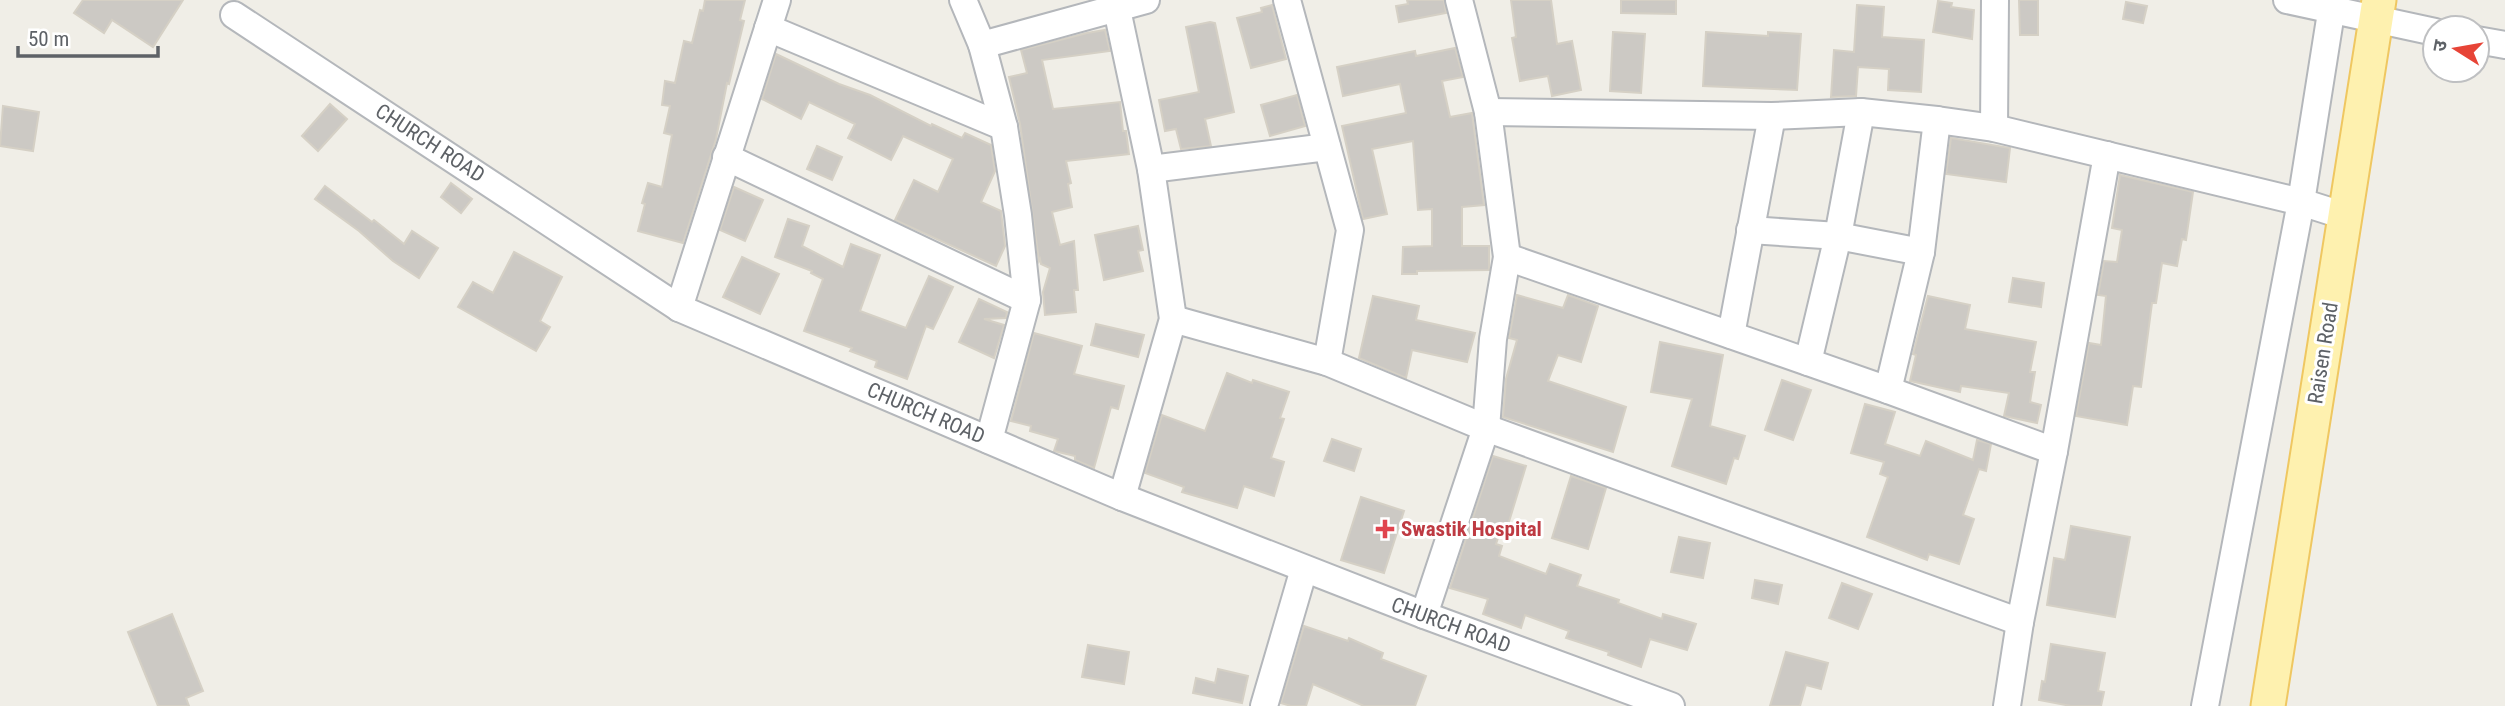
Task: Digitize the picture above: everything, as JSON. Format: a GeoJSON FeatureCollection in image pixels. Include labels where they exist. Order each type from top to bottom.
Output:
{"type":"FeatureCollection","features":[{"type":"Feature","properties":{"kind":"main road","name":"Raisen Road"},"geometry":{"type":"LineString","coordinates":[[2268,706],[2345,216],[2389,11]]}},
{"type":"Feature","properties":{"kind":"main road","name":"Raisen Road"},"geometry":{"type":"LineString","coordinates":[[2291,706],[2389,11]]}},
{"type":"Feature","properties":{"kind":"street"},"geometry":{"type":"LineString","coordinates":[[679,308],[777,0]]}},
{"type":"Feature","properties":{"kind":"street"},"geometry":{"type":"LineString","coordinates":[[962,0],[982,45],[1004,127],[1018,215],[1027,300],[989,440]]}},
{"type":"Feature","properties":{"kind":"street"},"geometry":{"type":"LineString","coordinates":[[982,45],[1116,3],[1146,0]]}},
{"type":"Feature","properties":{"kind":"street"},"geometry":{"type":"LineString","coordinates":[[1287,0],[1349,230],[1327,362]]}},
{"type":"Feature","properties":{"kind":"street"},"geometry":{"type":"LineString","coordinates":[[1423,615],[1486,428],[1493,339],[1507,257],[1488,112],[1459,0]]}},
{"type":"Feature","properties":{"kind":"street"},"geometry":{"type":"LineString","coordinates":[[1994,128],[1995,0]]}},
{"type":"Feature","properties":{"kind":"street"},"geometry":{"type":"LineString","coordinates":[[2287,0],[2389,11],[2421,26]]}},
{"type":"Feature","properties":{"kind":"street"},"geometry":{"type":"LineString","coordinates":[[1116,3],[1151,169],[1173,319],[1122,497]]}},
{"type":"Feature","properties":{"kind":"street"},"geometry":{"type":"LineString","coordinates":[[2205,706],[2301,202],[2333,5]]}},
{"type":"Feature","properties":{"kind":"street","name":"CHURCH ROAD"},"geometry":{"type":"LineString","coordinates":[[234,15],[679,308],[1122,497],[1423,615],[1663,705]]}},
{"type":"Feature","properties":{"kind":"street"},"geometry":{"type":"LineString","coordinates":[[768,29],[1004,127]]}},
{"type":"Feature","properties":{"kind":"street"},"geometry":{"type":"LineString","coordinates":[[1488,112],[1772,116],[1861,112],[1937,120],[1994,128],[2301,202],[2345,216]]}},
{"type":"Feature","properties":{"kind":"street"},"geometry":{"type":"LineString","coordinates":[[1808,362],[1838,236],[1861,112]]}},
{"type":"Feature","properties":{"kind":"street"},"geometry":{"type":"LineString","coordinates":[[1731,335],[1772,116]]}},
{"type":"Feature","properties":{"kind":"street"},"geometry":{"type":"LineString","coordinates":[[1888,390],[1920,252],[1937,120]]}},
{"type":"Feature","properties":{"kind":"street"},"geometry":{"type":"LineString","coordinates":[[1151,169],[1327,147]]}},
{"type":"Feature","properties":{"kind":"street"},"geometry":{"type":"LineString","coordinates":[[2007,706],[2020,622],[2054,451],[2107,155]]}},
{"type":"Feature","properties":{"kind":"street"},"geometry":{"type":"LineString","coordinates":[[726,157],[1027,300]]}},
{"type":"Feature","properties":{"kind":"street"},"geometry":{"type":"LineString","coordinates":[[1750,230],[1838,236],[1920,252]]}},
{"type":"Feature","properties":{"kind":"street"},"geometry":{"type":"LineString","coordinates":[[1507,257],[2054,451]]}},
{"type":"Feature","properties":{"kind":"street"},"geometry":{"type":"LineString","coordinates":[[1173,319],[1327,362],[1486,428],[2020,622]]}},
{"type":"Feature","properties":{"kind":"street"},"geometry":{"type":"LineString","coordinates":[[1264,706],[1304,569]]}},
{"type":"Feature","properties":{"kind":"building"},"geometry":{"type":"Polygon","coordinates":[[[83,0],[183,0],[153,47],[112,20],[104,33],[74,13],[83,0]]]}},
{"type":"Feature","properties":{"kind":"building"},"geometry":{"type":"Polygon","coordinates":[[[705,0],[745,0],[740,20],[744,21],[729,84],[727,83],[716,139],[683,243],[638,231],[648,183],[662,187],[672,135],[664,133],[670,106],[662,105],[665,81],[675,83],[684,41],[692,43],[705,0]]]}},
{"type":"Feature","properties":{"kind":"building"},"geometry":{"type":"Polygon","coordinates":[[[1407,0],[1444,0],[1446,13],[1399,22],[1396,6],[1408,4],[1407,0]]]}},
{"type":"Feature","properties":{"kind":"building"},"geometry":{"type":"Polygon","coordinates":[[[1511,0],[1551,0],[1557,44],[1572,41],[1581,90],[1552,96],[1548,76],[1520,81],[1512,38],[1516,37],[1511,0]]]}},
{"type":"Feature","properties":{"kind":"building"},"geometry":{"type":"Polygon","coordinates":[[[1621,0],[1676,0],[1676,14],[1621,13],[1621,0]]]}},
{"type":"Feature","properties":{"kind":"building"},"geometry":{"type":"Polygon","coordinates":[[[2019,0],[2038,0],[2038,35],[2020,35],[2019,0]]]}},
{"type":"Feature","properties":{"kind":"building"},"geometry":{"type":"Polygon","coordinates":[[[1938,1],[1952,3],[1951,7],[1974,10],[1972,39],[1933,32],[1938,1]]]}},
{"type":"Feature","properties":{"kind":"building"},"geometry":{"type":"Polygon","coordinates":[[[2126,2],[2147,6],[2143,23],[2123,19],[2126,2]]]}},
{"type":"Feature","properties":{"kind":"building"},"geometry":{"type":"Polygon","coordinates":[[[1272,5],[1286,59],[1251,68],[1237,18],[1262,12],[1261,8],[1272,5]]]}},
{"type":"Feature","properties":{"kind":"building"},"geometry":{"type":"Polygon","coordinates":[[[1857,5],[1884,7],[1882,37],[1924,40],[1921,92],[1888,90],[1889,69],[1858,67],[1856,96],[1831,97],[1834,50],[1854,52],[1857,5]]]}},
{"type":"Feature","properties":{"kind":"building"},"geometry":{"type":"Polygon","coordinates":[[[1215,23],[1234,112],[1205,119],[1211,146],[1181,149],[1176,129],[1165,131],[1159,100],[1199,92],[1186,27],[1215,23]]]}},
{"type":"Feature","properties":{"kind":"building"},"geometry":{"type":"Polygon","coordinates":[[[1105,30],[1110,51],[1042,60],[1053,109],[1120,102],[1129,154],[1066,161],[1071,183],[1068,184],[1072,207],[1052,212],[1060,245],[1074,241],[1078,290],[1074,290],[1076,312],[1045,315],[1043,292],[1050,268],[1041,264],[1040,259],[1039,261],[1020,124],[1009,77],[1027,73],[1021,50],[1105,30]]]}},
{"type":"Feature","properties":{"kind":"building"},"geometry":{"type":"Polygon","coordinates":[[[1613,32],[1645,34],[1641,93],[1610,91],[1613,32]]]}},
{"type":"Feature","properties":{"kind":"building"},"geometry":{"type":"Polygon","coordinates":[[[1706,32],[1768,36],[1768,32],[1801,34],[1797,90],[1703,86],[1706,32]]]}},
{"type":"Feature","properties":{"kind":"building"},"geometry":{"type":"Polygon","coordinates":[[[1455,48],[1463,77],[1442,81],[1450,117],[1472,113],[1484,205],[1462,207],[1462,246],[1489,246],[1489,270],[1417,271],[1417,274],[1402,274],[1403,247],[1432,246],[1432,209],[1418,210],[1413,141],[1372,149],[1387,214],[1363,219],[1342,126],[1406,113],[1400,84],[1343,96],[1337,67],[1415,51],[1416,56],[1455,48]]]}},
{"type":"Feature","properties":{"kind":"building"},"geometry":{"type":"Polygon","coordinates":[[[776,54],[839,84],[870,95],[931,126],[932,124],[962,138],[965,133],[991,145],[995,171],[981,202],[1001,211],[1005,246],[996,266],[895,220],[914,180],[938,192],[953,159],[903,136],[891,160],[848,138],[855,124],[809,102],[801,119],[762,99],[776,54]]]}},
{"type":"Feature","properties":{"kind":"building"},"geometry":{"type":"Polygon","coordinates":[[[1297,95],[1305,126],[1270,136],[1261,105],[1297,95]]]}},
{"type":"Feature","properties":{"kind":"building"},"geometry":{"type":"Polygon","coordinates":[[[330,104],[347,119],[318,151],[302,136],[330,104]]]}},
{"type":"Feature","properties":{"kind":"building"},"geometry":{"type":"Polygon","coordinates":[[[3,106],[39,112],[33,151],[0,146],[3,106]]]}},
{"type":"Feature","properties":{"kind":"building"},"geometry":{"type":"Polygon","coordinates":[[[1951,138],[2010,148],[2006,182],[1946,174],[1951,138]]]}},
{"type":"Feature","properties":{"kind":"building"},"geometry":{"type":"Polygon","coordinates":[[[817,146],[842,157],[832,180],[807,169],[817,146]]]}},
{"type":"Feature","properties":{"kind":"building"},"geometry":{"type":"Polygon","coordinates":[[[2120,175],[2193,192],[2186,240],[2182,239],[2177,266],[2162,263],[2156,303],[2152,303],[2141,387],[2133,386],[2127,425],[2076,416],[2089,343],[2101,345],[2106,296],[2098,295],[2104,261],[2117,262],[2122,230],[2112,228],[2120,175]]]}},
{"type":"Feature","properties":{"kind":"building"},"geometry":{"type":"Polygon","coordinates":[[[451,183],[472,199],[461,213],[441,197],[451,183]]]}},
{"type":"Feature","properties":{"kind":"building"},"geometry":{"type":"Polygon","coordinates":[[[325,186],[404,244],[412,231],[438,248],[419,278],[393,261],[359,231],[315,199],[325,186]]]}},
{"type":"Feature","properties":{"kind":"building"},"geometry":{"type":"Polygon","coordinates":[[[734,187],[763,200],[745,241],[720,230],[734,187]]]}},
{"type":"Feature","properties":{"kind":"building"},"geometry":{"type":"Polygon","coordinates":[[[788,219],[809,226],[802,246],[843,267],[851,244],[880,255],[860,311],[906,328],[929,276],[953,287],[933,329],[926,326],[907,379],[875,367],[877,361],[850,351],[852,348],[804,331],[823,279],[811,273],[812,271],[775,257],[788,219]]]}},
{"type":"Feature","properties":{"kind":"building"},"geometry":{"type":"Polygon","coordinates":[[[1138,226],[1143,250],[1138,251],[1143,271],[1104,280],[1095,235],[1138,226]]]}},
{"type":"Feature","properties":{"kind":"building"},"geometry":{"type":"Polygon","coordinates":[[[514,252],[562,277],[540,321],[550,327],[536,351],[458,307],[473,282],[493,293],[514,252]]]}},
{"type":"Feature","properties":{"kind":"building"},"geometry":{"type":"Polygon","coordinates":[[[742,257],[779,274],[760,314],[723,297],[742,257]]]}},
{"type":"Feature","properties":{"kind":"building"},"geometry":{"type":"Polygon","coordinates":[[[2013,278],[2044,283],[2041,307],[2009,302],[2013,278]]]}},
{"type":"Feature","properties":{"kind":"building"},"geometry":{"type":"Polygon","coordinates":[[[1517,295],[1563,308],[1568,295],[1598,306],[1581,362],[1558,355],[1548,381],[1626,407],[1613,452],[1503,417],[1506,379],[1517,340],[1509,338],[1517,295]]]}},
{"type":"Feature","properties":{"kind":"building"},"geometry":{"type":"Polygon","coordinates":[[[1373,296],[1419,306],[1416,320],[1475,333],[1467,362],[1412,350],[1406,378],[1359,358],[1373,296]]]}},
{"type":"Feature","properties":{"kind":"building"},"geometry":{"type":"Polygon","coordinates":[[[1928,296],[1970,305],[1965,329],[2036,342],[2030,372],[2035,372],[2030,402],[2041,405],[2037,423],[2004,416],[2009,393],[1961,386],[1960,392],[1910,381],[1916,355],[1913,354],[1928,296]]]}},
{"type":"Feature","properties":{"kind":"building"},"geometry":{"type":"Polygon","coordinates":[[[979,299],[1007,312],[1006,318],[984,319],[1004,325],[994,358],[959,342],[979,299]]]}},
{"type":"Feature","properties":{"kind":"building"},"geometry":{"type":"Polygon","coordinates":[[[1096,324],[1144,335],[1138,357],[1091,345],[1096,324]]]}},
{"type":"Feature","properties":{"kind":"building"},"geometry":{"type":"Polygon","coordinates":[[[1034,333],[1082,346],[1074,374],[1124,386],[1118,409],[1111,407],[1094,468],[1075,460],[1075,456],[1054,451],[1058,439],[1030,431],[1031,426],[1011,421],[1034,333]]]}},
{"type":"Feature","properties":{"kind":"building"},"geometry":{"type":"Polygon","coordinates":[[[1660,342],[1723,355],[1710,426],[1745,436],[1738,459],[1734,458],[1726,484],[1672,466],[1692,399],[1651,392],[1660,342]]]}},
{"type":"Feature","properties":{"kind":"building"},"geometry":{"type":"Polygon","coordinates":[[[1227,373],[1252,383],[1253,380],[1289,392],[1280,418],[1284,419],[1271,458],[1284,462],[1274,496],[1244,486],[1237,508],[1182,492],[1184,487],[1145,473],[1162,415],[1205,431],[1227,373]]]}},
{"type":"Feature","properties":{"kind":"building"},"geometry":{"type":"Polygon","coordinates":[[[1782,380],[1811,390],[1793,440],[1765,430],[1782,380]]]}},
{"type":"Feature","properties":{"kind":"building"},"geometry":{"type":"Polygon","coordinates":[[[1865,404],[1895,412],[1885,444],[1920,456],[1926,441],[1973,460],[1977,440],[1991,444],[1986,471],[1979,469],[1963,515],[1974,519],[1959,564],[1929,554],[1927,560],[1867,537],[1888,477],[1880,474],[1884,462],[1851,453],[1865,404]]]}},
{"type":"Feature","properties":{"kind":"building"},"geometry":{"type":"Polygon","coordinates":[[[1332,439],[1361,449],[1354,471],[1324,461],[1332,439]]]}},
{"type":"Feature","properties":{"kind":"building"},"geometry":{"type":"Polygon","coordinates":[[[1493,456],[1526,466],[1508,525],[1503,523],[1496,544],[1502,546],[1499,556],[1546,574],[1550,564],[1581,575],[1577,586],[1619,600],[1618,603],[1662,619],[1663,614],[1696,624],[1687,650],[1650,639],[1641,667],[1608,655],[1609,652],[1566,638],[1569,631],[1525,615],[1521,628],[1483,614],[1488,599],[1450,588],[1493,456]]]}},
{"type":"Feature","properties":{"kind":"building"},"geometry":{"type":"Polygon","coordinates":[[[1571,476],[1606,488],[1588,549],[1552,538],[1571,476]]]}},
{"type":"Feature","properties":{"kind":"building"},"geometry":{"type":"Polygon","coordinates":[[[1361,497],[1404,511],[1384,573],[1341,560],[1361,497]]]}},
{"type":"Feature","properties":{"kind":"building"},"geometry":{"type":"Polygon","coordinates":[[[2071,526],[2130,537],[2115,617],[2047,605],[2054,558],[2065,560],[2071,526]]]}},
{"type":"Feature","properties":{"kind":"building"},"geometry":{"type":"Polygon","coordinates":[[[1679,537],[1710,543],[1703,578],[1671,572],[1679,537]]]}},
{"type":"Feature","properties":{"kind":"building"},"geometry":{"type":"Polygon","coordinates":[[[1755,580],[1782,585],[1778,604],[1752,598],[1755,580]]]}},
{"type":"Feature","properties":{"kind":"building"},"geometry":{"type":"Polygon","coordinates":[[[1842,583],[1872,594],[1858,629],[1829,618],[1842,583]]]}},
{"type":"Feature","properties":{"kind":"building"},"geometry":{"type":"Polygon","coordinates":[[[172,614],[203,691],[186,698],[189,706],[158,706],[128,632],[172,614]]]}},
{"type":"Feature","properties":{"kind":"building"},"geometry":{"type":"Polygon","coordinates":[[[1304,626],[1348,641],[1349,638],[1383,653],[1381,659],[1426,676],[1415,706],[1364,706],[1313,684],[1306,706],[1281,703],[1304,626]]]}},
{"type":"Feature","properties":{"kind":"building"},"geometry":{"type":"Polygon","coordinates":[[[2051,644],[2105,653],[2098,691],[2104,692],[2101,706],[2071,706],[2039,700],[2051,644]]]}},
{"type":"Feature","properties":{"kind":"building"},"geometry":{"type":"Polygon","coordinates":[[[1088,645],[1129,652],[1124,684],[1082,677],[1088,645]]]}},
{"type":"Feature","properties":{"kind":"building"},"geometry":{"type":"Polygon","coordinates":[[[1786,652],[1828,663],[1821,689],[1806,685],[1800,706],[1770,706],[1786,652]]]}},
{"type":"Feature","properties":{"kind":"building"},"geometry":{"type":"Polygon","coordinates":[[[1218,669],[1248,676],[1242,703],[1193,693],[1196,678],[1215,683],[1218,669]]]}},
{"type":"Feature","properties":{"kind":"place","name":"Swastik Hospital"},"geometry":{"type":"Point","coordinates":[1385,529]}}]}
